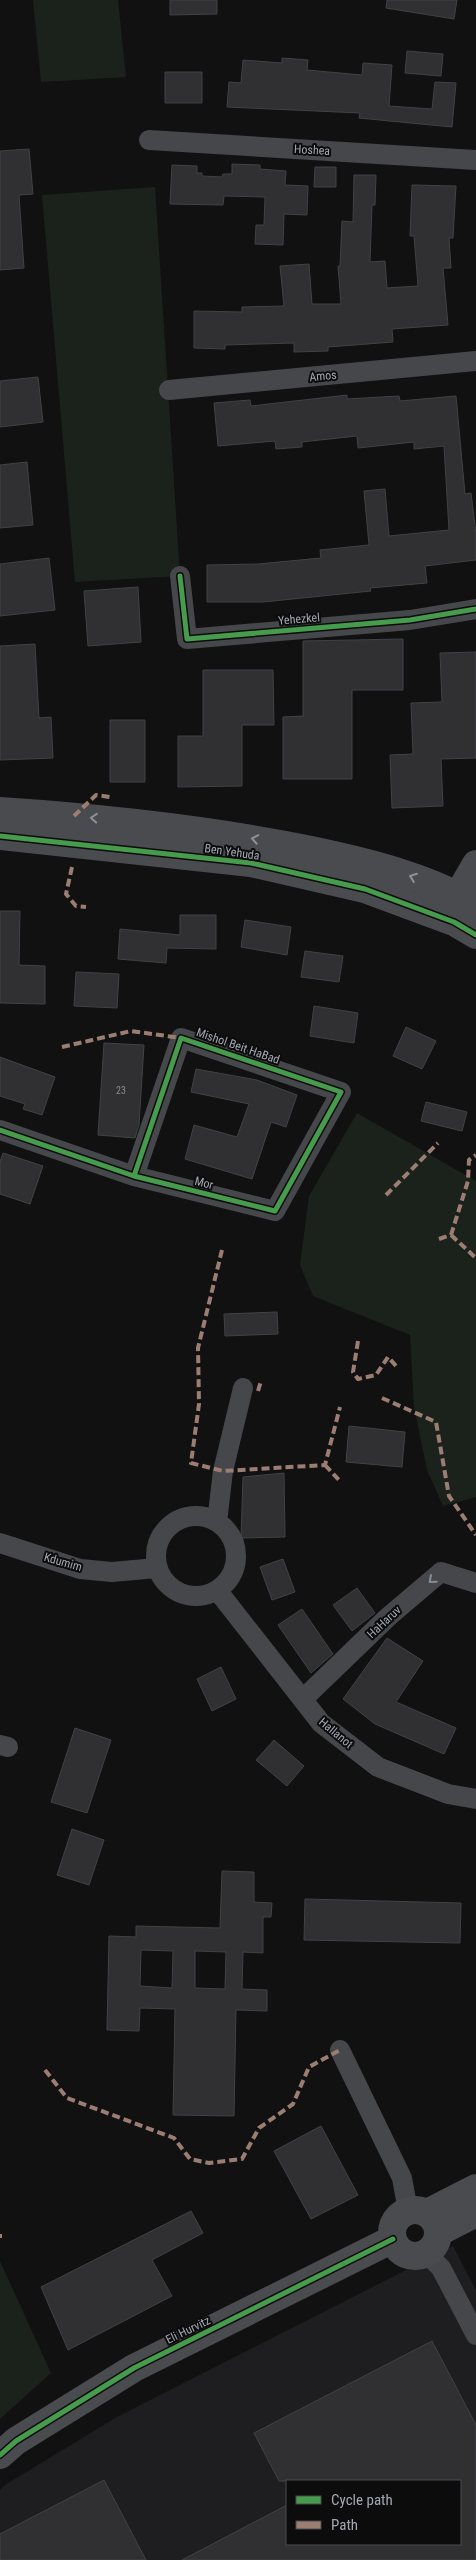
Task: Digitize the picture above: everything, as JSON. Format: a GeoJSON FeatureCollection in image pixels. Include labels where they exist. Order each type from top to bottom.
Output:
{"type":"FeatureCollection","features":[{"type":"Feature","properties":{"kind":"street","name":"Hoshea"},"geometry":{"type":"LineString","coordinates":[[149,140],[476,160]]}},
{"type":"Feature","properties":{"kind":"street","name":"Amos"},"geometry":{"type":"LineString","coordinates":[[170,390],[476,361]]}},
{"type":"Feature","properties":{"kind":"street","name":"Yehezkel"},"geometry":{"type":"LineString","coordinates":[[180,576],[187,639],[410,620],[476,608]]}},
{"type":"Feature","properties":{"kind":"street","name":"Ben Yehuda"},"geometry":{"type":"LineString","coordinates":[[0,811],[115,820],[251,838],[381,865],[467,900]]}},
{"type":"Feature","properties":{"kind":"street","name":"Ben Yehuda"},"geometry":{"type":"LineString","coordinates":[[0,836],[251,863],[365,889],[465,928]]}},
{"type":"Feature","properties":{"kind":"street"},"geometry":{"type":"LineString","coordinates":[[465,928],[467,900],[476,864]]}},
{"type":"Feature","properties":{"kind":"street","name":"Mishol Beit HaBad"},"geometry":{"type":"LineString","coordinates":[[134,1176],[181,1038],[342,1092]]}},
{"type":"Feature","properties":{"kind":"street","name":"Mor"},"geometry":{"type":"LineString","coordinates":[[0,1130],[134,1176],[275,1211],[342,1092]]}},
{"type":"Feature","properties":{"kind":"street"},"geometry":{"type":"LineString","coordinates":[[218,1522],[223,1470],[243,1388]]}},
{"type":"Feature","properties":{"kind":"street"},"geometry":{"type":"LineString","coordinates":[[190,1516],[204,1516],[218,1522],[228,1532],[234,1543],[236,1557],[233,1570],[227,1581],[217,1590],[194,1596],[180,1593],[164,1581],[157,1568],[155,1553],[159,1539],[168,1526],[190,1516]]}},
{"type":"Feature","properties":{"kind":"street","name":"Kdumim"},"geometry":{"type":"LineString","coordinates":[[0,1543],[80,1569],[112,1572],[157,1568]]}},
{"type":"Feature","properties":{"kind":"street","name":"HaHaruv"},"geometry":{"type":"LineString","coordinates":[[303,1699],[388,1617],[441,1572],[476,1583]]}},
{"type":"Feature","properties":{"kind":"street","name":"HaIlanot"},"geometry":{"type":"LineString","coordinates":[[217,1590],[321,1723],[378,1767],[448,1794],[476,1798]]}},
{"type":"Feature","properties":{"kind":"street"},"geometry":{"type":"LineString","coordinates":[[340,2050],[425,2227],[441,2268],[476,2336]]}},
{"type":"Feature","properties":{"kind":"street"},"geometry":{"type":"LineString","coordinates":[[476,2188],[425,2227],[420,2255],[406,2254],[400,2250],[393,2239],[393,2225],[402,2214],[425,2227],[476,2213]]}},
{"type":"Feature","properties":{"kind":"street","name":"Eli Hurvitz"},"geometry":{"type":"LineString","coordinates":[[0,2455],[16,2441],[134,2368],[393,2239]]}},
{"type":"Feature","properties":{"kind":"shaded area"},"geometry":{"type":"Polygon","coordinates":[[[33,0],[118,0],[126,77],[41,82],[33,0]]]}},
{"type":"Feature","properties":{"kind":"shaded area"},"geometry":{"type":"Polygon","coordinates":[[[155,187],[180,576],[75,582],[42,195],[155,187]]]}},
{"type":"Feature","properties":{"kind":"shaded area"},"geometry":{"type":"Polygon","coordinates":[[[357,1113],[476,1181],[476,1497],[443,1506],[427,1470],[414,1407],[410,1335],[313,1296],[300,1265],[309,1196],[357,1113]]]}},
{"type":"Feature","properties":{"kind":"shaded area"},"geometry":{"type":"Polygon","coordinates":[[[453,2246],[476,2290],[476,2560],[0,2560],[0,2490],[5,2485],[117,2417],[453,2246]]]}},
{"type":"Feature","properties":{"kind":"shaded area"},"geometry":{"type":"Polygon","coordinates":[[[0,2261],[51,2373],[0,2419],[0,2261]]]}},
{"type":"Feature","properties":{"kind":"building"},"geometry":{"type":"Polygon","coordinates":[[[170,0],[217,0],[217,14],[170,15],[170,0]]]}},
{"type":"Feature","properties":{"kind":"building"},"geometry":{"type":"Polygon","coordinates":[[[387,0],[457,0],[454,19],[386,8],[387,0]]]}},
{"type":"Feature","properties":{"kind":"building"},"geometry":{"type":"Polygon","coordinates":[[[407,51],[443,54],[441,76],[405,73],[407,51]]]}},
{"type":"Feature","properties":{"kind":"building"},"geometry":{"type":"Polygon","coordinates":[[[282,58],[308,60],[307,70],[362,75],[363,63],[392,65],[389,106],[432,109],[435,82],[456,83],[452,127],[359,118],[360,113],[227,107],[229,82],[241,83],[243,60],[282,63],[282,58]]]}},
{"type":"Feature","properties":{"kind":"building"},"geometry":{"type":"Polygon","coordinates":[[[165,72],[202,72],[202,103],[165,103],[165,72]]]}},
{"type":"Feature","properties":{"kind":"building"},"geometry":{"type":"Polygon","coordinates":[[[29,149],[33,194],[19,195],[24,268],[0,270],[0,151],[29,149]]]}},
{"type":"Feature","properties":{"kind":"building"},"geometry":{"type":"Polygon","coordinates":[[[232,164],[260,165],[260,169],[286,171],[285,185],[308,186],[307,215],[284,214],[283,245],[255,244],[256,225],[264,225],[265,197],[224,196],[223,205],[170,204],[172,165],[197,166],[197,173],[202,173],[202,176],[222,177],[223,174],[232,174],[232,164]]]}},
{"type":"Feature","properties":{"kind":"building"},"geometry":{"type":"Polygon","coordinates":[[[315,167],[336,167],[336,187],[314,187],[315,167]]]}},
{"type":"Feature","properties":{"kind":"building"},"geometry":{"type":"Polygon","coordinates":[[[354,175],[376,175],[375,205],[372,205],[370,262],[385,261],[387,288],[418,286],[414,236],[410,236],[412,185],[456,186],[453,238],[449,238],[451,268],[443,268],[448,325],[392,329],[393,342],[328,347],[328,351],[294,352],[294,343],[225,345],[225,349],[194,348],[194,311],[242,312],[242,307],[284,306],[280,266],[309,264],[312,304],[341,304],[338,266],[340,266],[342,221],[353,222],[354,175]]]}},
{"type":"Feature","properties":{"kind":"building"},"geometry":{"type":"Polygon","coordinates":[[[38,377],[43,422],[0,427],[0,381],[38,377]]]}},
{"type":"Feature","properties":{"kind":"building"},"geometry":{"type":"Polygon","coordinates":[[[347,395],[347,399],[399,396],[400,401],[456,396],[465,494],[471,493],[476,534],[476,560],[425,566],[427,583],[370,588],[371,591],[263,602],[207,602],[207,565],[258,564],[321,558],[320,550],[369,545],[364,491],[385,489],[389,536],[449,530],[444,446],[414,449],[414,442],[358,448],[357,436],[302,442],[302,447],[276,449],[275,441],[218,446],[214,403],[250,400],[251,406],[347,395]]]}},
{"type":"Feature","properties":{"kind":"building"},"geometry":{"type":"Polygon","coordinates":[[[27,462],[33,525],[0,528],[0,465],[27,462]]]}},
{"type":"Feature","properties":{"kind":"building"},"geometry":{"type":"Polygon","coordinates":[[[49,558],[55,610],[0,616],[0,564],[49,558]]]}},
{"type":"Feature","properties":{"kind":"building"},"geometry":{"type":"Polygon","coordinates":[[[138,587],[141,642],[88,646],[84,591],[138,587]]]}},
{"type":"Feature","properties":{"kind":"building"},"geometry":{"type":"Polygon","coordinates":[[[403,639],[403,690],[352,690],[352,779],[283,779],[283,717],[303,716],[303,641],[403,639]]]}},
{"type":"Feature","properties":{"kind":"building"},"geometry":{"type":"Polygon","coordinates":[[[35,644],[39,718],[51,717],[53,758],[0,760],[0,646],[35,644]]]}},
{"type":"Feature","properties":{"kind":"building"},"geometry":{"type":"Polygon","coordinates":[[[476,652],[476,758],[441,759],[443,806],[392,808],[390,755],[413,754],[411,703],[442,702],[440,653],[476,652]]]}},
{"type":"Feature","properties":{"kind":"building"},"geometry":{"type":"Polygon","coordinates":[[[203,670],[273,670],[274,725],[242,725],[242,786],[178,787],[178,736],[203,736],[203,670]]]}},
{"type":"Feature","properties":{"kind":"building"},"geometry":{"type":"Polygon","coordinates":[[[110,720],[145,720],[145,782],[110,782],[110,720]]]}},
{"type":"Feature","properties":{"kind":"building"},"geometry":{"type":"Polygon","coordinates":[[[0,911],[20,911],[19,965],[45,966],[45,1004],[0,1003],[0,911]]]}},
{"type":"Feature","properties":{"kind":"building"},"geometry":{"type":"Polygon","coordinates":[[[180,915],[216,915],[216,949],[167,948],[166,963],[118,959],[120,929],[180,935],[180,915]]]}},
{"type":"Feature","properties":{"kind":"building"},"geometry":{"type":"Polygon","coordinates":[[[245,920],[291,927],[287,955],[241,947],[245,920]]]}},
{"type":"Feature","properties":{"kind":"building"},"geometry":{"type":"Polygon","coordinates":[[[305,951],[343,956],[339,982],[301,977],[305,951]]]}},
{"type":"Feature","properties":{"kind":"building"},"geometry":{"type":"Polygon","coordinates":[[[76,972],[119,974],[117,1008],[74,1006],[76,972]]]}},
{"type":"Feature","properties":{"kind":"building"},"geometry":{"type":"Polygon","coordinates":[[[314,1006],[358,1013],[354,1043],[310,1036],[314,1006]]]}},
{"type":"Feature","properties":{"kind":"building"},"geometry":{"type":"Polygon","coordinates":[[[406,1027],[436,1041],[422,1069],[393,1056],[406,1027]]]}},
{"type":"Feature","properties":{"kind":"building"},"geometry":{"type":"Polygon","coordinates":[[[104,1043],[144,1045],[139,1125],[135,1138],[98,1135],[104,1043]]]}},
{"type":"Feature","properties":{"kind":"building"},"geometry":{"type":"Polygon","coordinates":[[[0,1057],[55,1077],[42,1115],[23,1109],[25,1104],[0,1096],[0,1057]]]}},
{"type":"Feature","properties":{"kind":"building"},"geometry":{"type":"Polygon","coordinates":[[[196,1069],[257,1080],[297,1095],[286,1127],[271,1122],[252,1179],[185,1159],[194,1125],[237,1137],[249,1104],[191,1092],[196,1069]]]}},
{"type":"Feature","properties":{"kind":"building"},"geometry":{"type":"Polygon","coordinates":[[[426,1102],[467,1112],[462,1131],[421,1121],[426,1102]]]}},
{"type":"Feature","properties":{"kind":"building"},"geometry":{"type":"Polygon","coordinates":[[[3,1153],[43,1166],[30,1204],[0,1194],[0,1162],[3,1153]]]}},
{"type":"Feature","properties":{"kind":"building"},"geometry":{"type":"Polygon","coordinates":[[[277,1312],[278,1334],[225,1336],[224,1314],[277,1312]]]}},
{"type":"Feature","properties":{"kind":"building"},"geometry":{"type":"Polygon","coordinates":[[[349,1426],[405,1432],[402,1467],[346,1462],[349,1426]]]}},
{"type":"Feature","properties":{"kind":"building"},"geometry":{"type":"Polygon","coordinates":[[[284,1473],[285,1537],[241,1538],[243,1477],[284,1473]]]}},
{"type":"Feature","properties":{"kind":"building"},"geometry":{"type":"Polygon","coordinates":[[[283,1559],[295,1592],[272,1600],[260,1567],[283,1559]]]}},
{"type":"Feature","properties":{"kind":"building"},"geometry":{"type":"Polygon","coordinates":[[[357,1588],[375,1613],[352,1631],[333,1605],[357,1588]]]}},
{"type":"Feature","properties":{"kind":"building"},"geometry":{"type":"Polygon","coordinates":[[[302,1609],[333,1654],[311,1673],[278,1625],[302,1609]]]}},
{"type":"Feature","properties":{"kind":"building"},"geometry":{"type":"Polygon","coordinates":[[[387,1638],[423,1661],[396,1702],[456,1728],[444,1754],[375,1724],[343,1699],[387,1638]]]}},
{"type":"Feature","properties":{"kind":"building"},"geometry":{"type":"Polygon","coordinates":[[[221,1667],[236,1699],[212,1711],[197,1679],[221,1667]]]}},
{"type":"Feature","properties":{"kind":"building"},"geometry":{"type":"Polygon","coordinates":[[[75,1728],[111,1740],[87,1813],[51,1802],[75,1728]]]}},
{"type":"Feature","properties":{"kind":"building"},"geometry":{"type":"Polygon","coordinates":[[[274,1740],[304,1766],[287,1786],[256,1760],[274,1740]]]}},
{"type":"Feature","properties":{"kind":"building"},"geometry":{"type":"Polygon","coordinates":[[[72,1829],[104,1840],[89,1885],[57,1875],[72,1829]]]}},
{"type":"Feature","properties":{"kind":"building"},"geometry":{"type":"Polygon","coordinates":[[[222,1871],[254,1872],[254,1902],[272,1903],[271,1917],[263,1917],[263,1953],[243,1952],[242,1989],[267,1990],[267,2011],[236,2010],[234,2116],[173,2115],[175,2009],[140,2008],[139,2031],[107,2030],[109,1936],[136,1937],[136,1926],[220,1928],[222,1871]],[[141,1950],[140,1986],[172,1988],[173,1951],[141,1950]],[[195,1951],[195,1988],[225,1989],[226,1952],[195,1951]]]}},
{"type":"Feature","properties":{"kind":"building"},"geometry":{"type":"Polygon","coordinates":[[[305,1899],[461,1903],[460,1943],[304,1940],[305,1899]]]}},
{"type":"Feature","properties":{"kind":"building"},"geometry":{"type":"Polygon","coordinates":[[[321,2126],[358,2195],[311,2219],[274,2151],[321,2126]]]}},
{"type":"Feature","properties":{"kind":"building"},"geometry":{"type":"Polygon","coordinates":[[[191,2211],[203,2233],[152,2260],[172,2296],[68,2350],[41,2287],[191,2211]]]}},
{"type":"Feature","properties":{"kind":"building"},"geometry":{"type":"Polygon","coordinates":[[[432,2341],[476,2425],[476,2560],[182,2560],[286,2506],[286,2545],[461,2545],[461,2480],[279,2481],[254,2433],[432,2341]]]}},
{"type":"Feature","properties":{"kind":"building"},"geometry":{"type":"Polygon","coordinates":[[[104,2480],[146,2560],[0,2560],[0,2534],[104,2480]]]}},
{"type":"Feature","properties":{"kind":"marked path"},"geometry":{"type":"LineString","coordinates":[[74,816],[96,795],[110,797]]}},
{"type":"Feature","properties":{"kind":"marked path"},"geometry":{"type":"LineString","coordinates":[[72,867],[66,894],[76,906],[86,907]]}},
{"type":"Feature","properties":{"kind":"marked path"},"geometry":{"type":"LineString","coordinates":[[62,1047],[131,1031],[181,1038]]}},
{"type":"Feature","properties":{"kind":"marked path"},"geometry":{"type":"LineString","coordinates":[[386,1195],[438,1143]]}},
{"type":"Feature","properties":{"kind":"marked path"},"geometry":{"type":"LineString","coordinates":[[451,1235],[468,1181],[469,1160],[476,1155]]}},
{"type":"Feature","properties":{"kind":"marked path"},"geometry":{"type":"LineString","coordinates":[[451,1235],[476,1258]]}},
{"type":"Feature","properties":{"kind":"marked path"},"geometry":{"type":"LineString","coordinates":[[439,1239],[451,1235]]}},
{"type":"Feature","properties":{"kind":"marked path"},"geometry":{"type":"LineString","coordinates":[[222,1250],[198,1348],[199,1404],[191,1463],[223,1471],[325,1465],[340,1407]]}},
{"type":"Feature","properties":{"kind":"marked path"},"geometry":{"type":"LineString","coordinates":[[358,1341],[353,1372],[358,1379],[376,1375],[388,1357],[397,1367]]}},
{"type":"Feature","properties":{"kind":"marked path"},"geometry":{"type":"LineString","coordinates":[[258,1391],[261,1381]]}},
{"type":"Feature","properties":{"kind":"marked path"},"geometry":{"type":"LineString","coordinates":[[382,1398],[436,1422],[449,1496],[476,1535]]}},
{"type":"Feature","properties":{"kind":"marked path"},"geometry":{"type":"LineString","coordinates":[[325,1465],[339,1480]]}},
{"type":"Feature","properties":{"kind":"marked path"},"geometry":{"type":"LineString","coordinates":[[45,2070],[67,2098],[174,2138],[190,2159],[209,2163],[242,2159],[259,2128],[293,2104],[309,2067],[340,2050]]}},
{"type":"Feature","properties":{"kind":"cycle path"},"geometry":{"type":"LineString","coordinates":[[180,576],[187,639],[410,620],[476,609]]}},
{"type":"Feature","properties":{"kind":"cycle path"},"geometry":{"type":"LineString","coordinates":[[0,836],[251,863],[365,889],[454,922],[476,935]]}},
{"type":"Feature","properties":{"kind":"cycle path"},"geometry":{"type":"LineString","coordinates":[[0,1130],[134,1176],[275,1211],[341,1092],[181,1038],[134,1176]]}},
{"type":"Feature","properties":{"kind":"cycle path"},"geometry":{"type":"LineString","coordinates":[[0,2455],[16,2441],[134,2368],[393,2239]]}}]}
